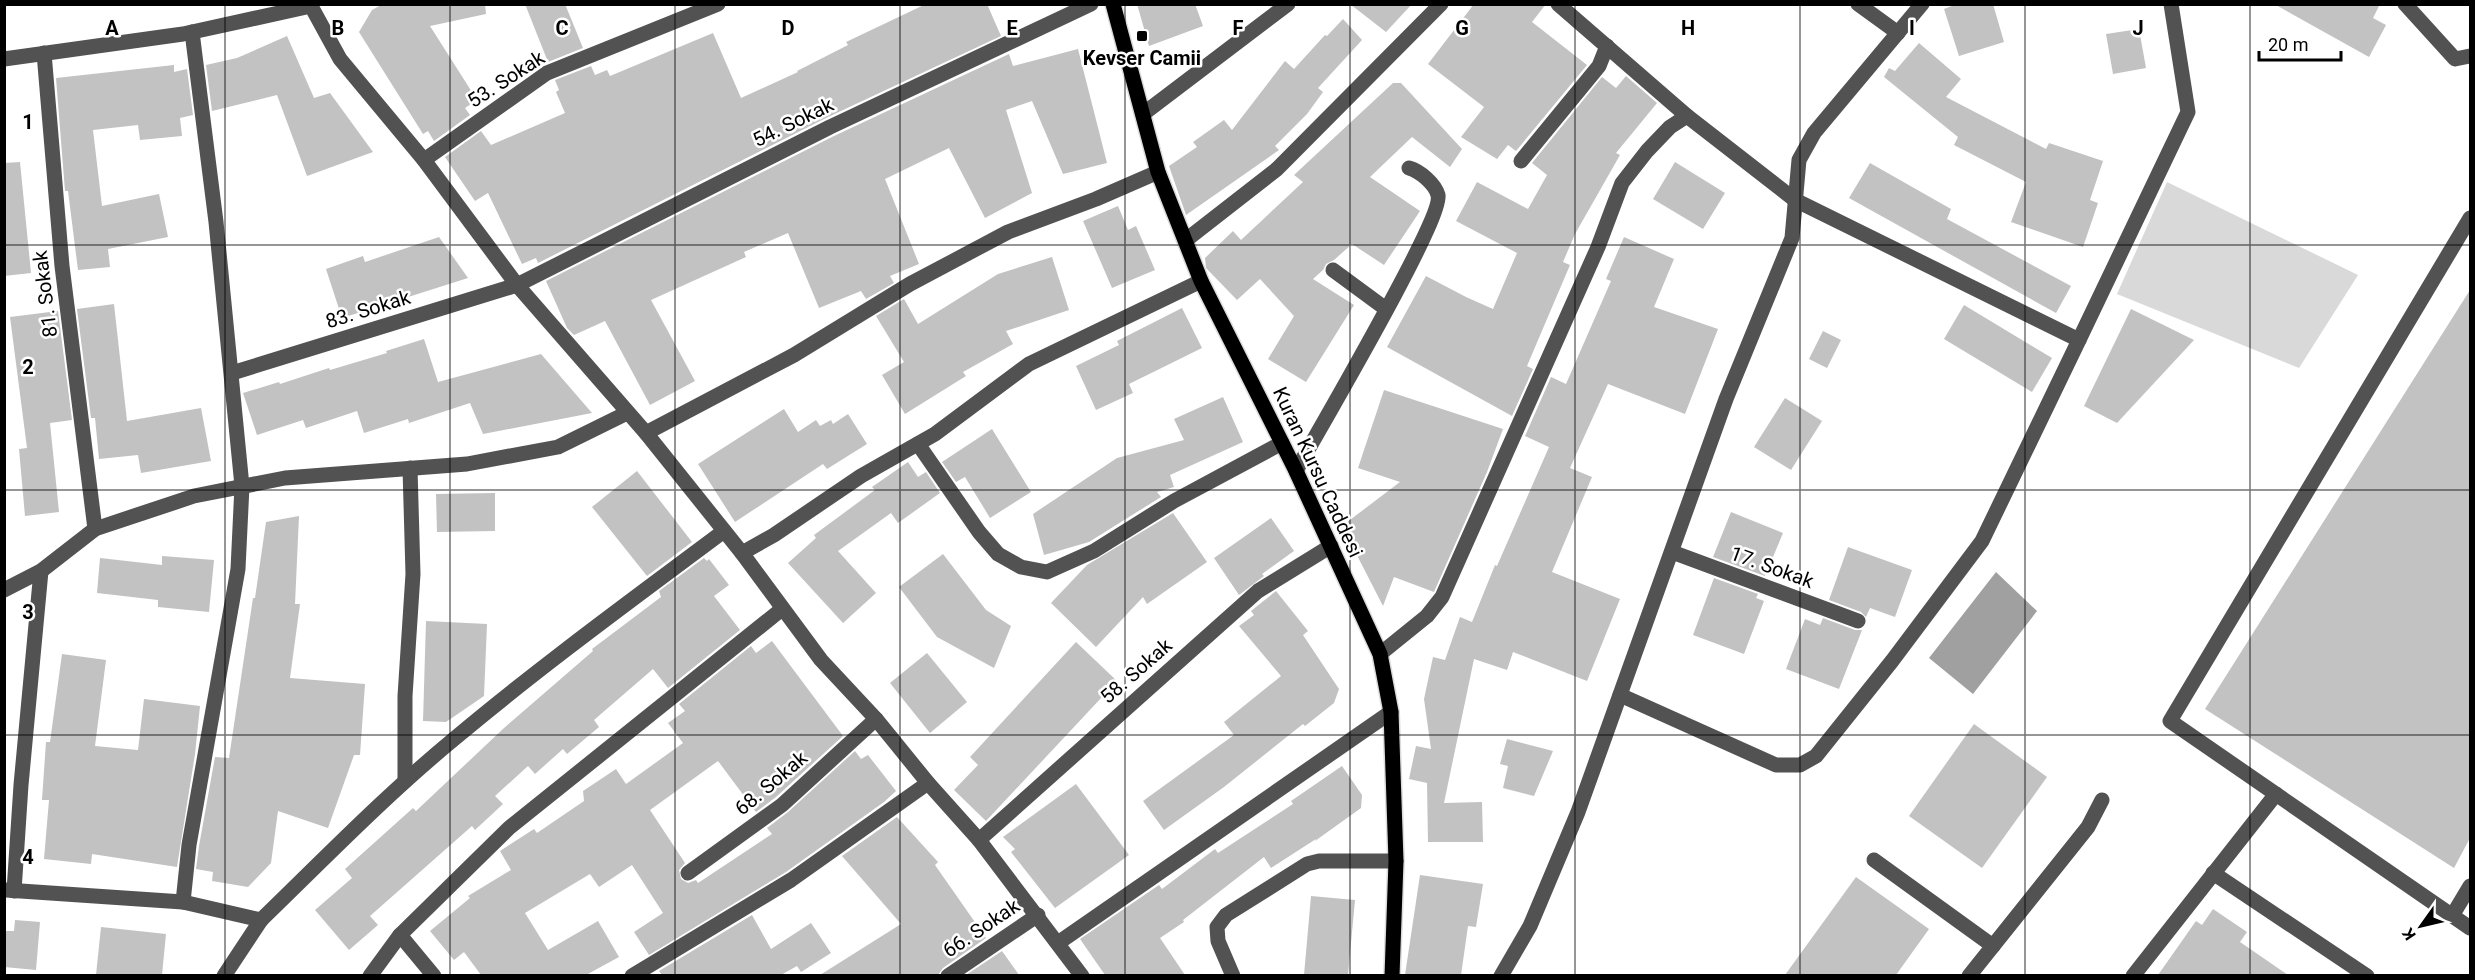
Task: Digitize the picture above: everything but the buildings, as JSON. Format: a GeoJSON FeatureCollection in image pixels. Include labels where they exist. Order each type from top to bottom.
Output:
{"type":"FeatureCollection","features":[{"type":"Feature","properties":{"kind":"main road","name":"Kuran Kursu Caddesi"},"geometry":{"type":"LineString","coordinates":[[1113,4],[1158,172],[1201,281],[1296,471],[1380,654],[1390,712],[1396,861],[1392,975]]}},
{"type":"Feature","properties":{"kind":"street","name":"53. Sokak"},"geometry":{"type":"LineString","coordinates":[[424,160],[547,73],[718,4]]}},
{"type":"Feature","properties":{"kind":"street","name":"54. Sokak"},"geometry":{"type":"LineString","coordinates":[[517,285],[830,127],[1091,4]]}},
{"type":"Feature","properties":{"kind":"street"},"geometry":{"type":"LineString","coordinates":[[1143,114],[1288,4]]}},
{"type":"Feature","properties":{"kind":"street"},"geometry":{"type":"LineString","coordinates":[[1186,240],[1277,170],[1441,4]]}},
{"type":"Feature","properties":{"kind":"street"},"geometry":{"type":"LineString","coordinates":[[1558,4],[1688,116],[1796,200],[2079,340]]}},
{"type":"Feature","properties":{"kind":"street"},"geometry":{"type":"LineString","coordinates":[[1858,4],[1898,33]]}},
{"type":"Feature","properties":{"kind":"street"},"geometry":{"type":"LineString","coordinates":[[1501,975],[1530,926],[1573,823],[1726,399],[1765,299],[1792,238],[1799,160],[1814,133],[1922,4]]}},
{"type":"Feature","properties":{"kind":"street"},"geometry":{"type":"LineString","coordinates":[[1620,695],[1776,765],[1800,765],[1816,756],[1982,541],[2188,112],[2171,4]]}},
{"type":"Feature","properties":{"kind":"street"},"geometry":{"type":"LineString","coordinates":[[2405,4],[2455,59],[2470,56]]}},
{"type":"Feature","properties":{"kind":"street"},"geometry":{"type":"LineString","coordinates":[[4,59],[192,32],[313,5],[340,59],[424,160],[517,285],[646,433],[741,553],[821,660],[876,719],[928,783],[979,840],[1082,975]]}},
{"type":"Feature","properties":{"kind":"street"},"geometry":{"type":"LineString","coordinates":[[183,902],[189,845],[237,569],[242,486],[232,373],[192,32]]}},
{"type":"Feature","properties":{"kind":"street"},"geometry":{"type":"LineString","coordinates":[[1521,161],[1599,66],[1607,46]]}},
{"type":"Feature","properties":{"kind":"street","name":"81. Sokak"},"geometry":{"type":"LineString","coordinates":[[44,53],[62,266],[95,529]]}},
{"type":"Feature","properties":{"kind":"street"},"geometry":{"type":"LineString","coordinates":[[1380,654],[1427,616],[1442,597],[1598,247],[1622,183],[1647,151],[1670,127],[1688,116]]}},
{"type":"Feature","properties":{"kind":"street"},"geometry":{"type":"LineString","coordinates":[[1296,471],[1417,254],[1436,211],[1438,195],[1423,175],[1409,168]]}},
{"type":"Feature","properties":{"kind":"street"},"geometry":{"type":"LineString","coordinates":[[646,433],[795,355],[910,284],[1008,232],[1096,199],[1158,172]]}},
{"type":"Feature","properties":{"kind":"street"},"geometry":{"type":"LineString","coordinates":[[2470,218],[2170,721],[2470,928]]}},
{"type":"Feature","properties":{"kind":"street"},"geometry":{"type":"LineString","coordinates":[[1333,270],[1386,309]]}},
{"type":"Feature","properties":{"kind":"street"},"geometry":{"type":"LineString","coordinates":[[741,553],[774,535],[861,476],[935,434],[1029,364],[1201,281]]}},
{"type":"Feature","properties":{"kind":"street","name":"83. Sokak"},"geometry":{"type":"LineString","coordinates":[[232,373],[517,285]]}},
{"type":"Feature","properties":{"kind":"street"},"geometry":{"type":"LineString","coordinates":[[4,590],[41,571],[95,529],[194,496],[285,478],[466,464],[558,447],[627,413]]}},
{"type":"Feature","properties":{"kind":"street"},"geometry":{"type":"LineString","coordinates":[[918,444],[979,532],[998,554],[1022,567],[1047,572],[1094,551],[1174,501],[1282,443]]}},
{"type":"Feature","properties":{"kind":"street"},"geometry":{"type":"LineString","coordinates":[[405,782],[405,696],[413,574],[410,468]]}},
{"type":"Feature","properties":{"kind":"street"},"geometry":{"type":"LineString","coordinates":[[224,975],[261,920],[453,739],[576,642],[724,531]]}},
{"type":"Feature","properties":{"kind":"street","name":"58. Sokak"},"geometry":{"type":"LineString","coordinates":[[979,840],[1258,591],[1331,546]]}},
{"type":"Feature","properties":{"kind":"street","name":"17. Sokak"},"geometry":{"type":"LineString","coordinates":[[1672,552],[1858,621]]}},
{"type":"Feature","properties":{"kind":"street"},"geometry":{"type":"LineString","coordinates":[[41,571],[9,891],[183,902],[261,920]]}},
{"type":"Feature","properties":{"kind":"street"},"geometry":{"type":"LineString","coordinates":[[370,975],[400,934],[509,828],[782,609]]}},
{"type":"Feature","properties":{"kind":"street"},"geometry":{"type":"LineString","coordinates":[[1058,943],[1390,712]]}},
{"type":"Feature","properties":{"kind":"street","name":"68. Sokak"},"geometry":{"type":"LineString","coordinates":[[688,873],[782,806],[876,719]]}},
{"type":"Feature","properties":{"kind":"street"},"geometry":{"type":"LineString","coordinates":[[632,975],[791,880],[928,783]]}},
{"type":"Feature","properties":{"kind":"street"},"geometry":{"type":"LineString","coordinates":[[2133,975],[2276,794]]}},
{"type":"Feature","properties":{"kind":"street"},"geometry":{"type":"LineString","coordinates":[[1969,975],[2088,827],[2102,800]]}},
{"type":"Feature","properties":{"kind":"street"},"geometry":{"type":"LineString","coordinates":[[1874,860],[1993,946]]}},
{"type":"Feature","properties":{"kind":"street"},"geometry":{"type":"LineString","coordinates":[[1233,975],[1218,941],[1217,927],[1226,915],[1307,864],[1319,861],[1396,861]]}},
{"type":"Feature","properties":{"kind":"street"},"geometry":{"type":"LineString","coordinates":[[2213,873],[2367,975]]}},
{"type":"Feature","properties":{"kind":"street"},"geometry":{"type":"LineString","coordinates":[[2452,916],[2470,886]]}},
{"type":"Feature","properties":{"kind":"street","name":"66. Sokak"},"geometry":{"type":"LineString","coordinates":[[948,975],[1038,915]]}},
{"type":"Feature","properties":{"kind":"street"},"geometry":{"type":"LineString","coordinates":[[400,934],[434,975]]}},
{"type":"Feature","properties":{"kind":"shaded area"},"geometry":{"type":"Polygon","coordinates":[[[2167,182],[2358,275],[2299,368],[2117,294],[2167,182]]]}},
{"type":"Feature","properties":{"kind":"shaded area"},"geometry":{"type":"Polygon","coordinates":[[[1996,572],[2037,611],[1973,694],[1929,658],[1996,572]]]}},
{"type":"Feature","properties":{"kind":"place","name":"Kevser Camii"},"geometry":{"type":"Point","coordinates":[1142,36]}}]}
